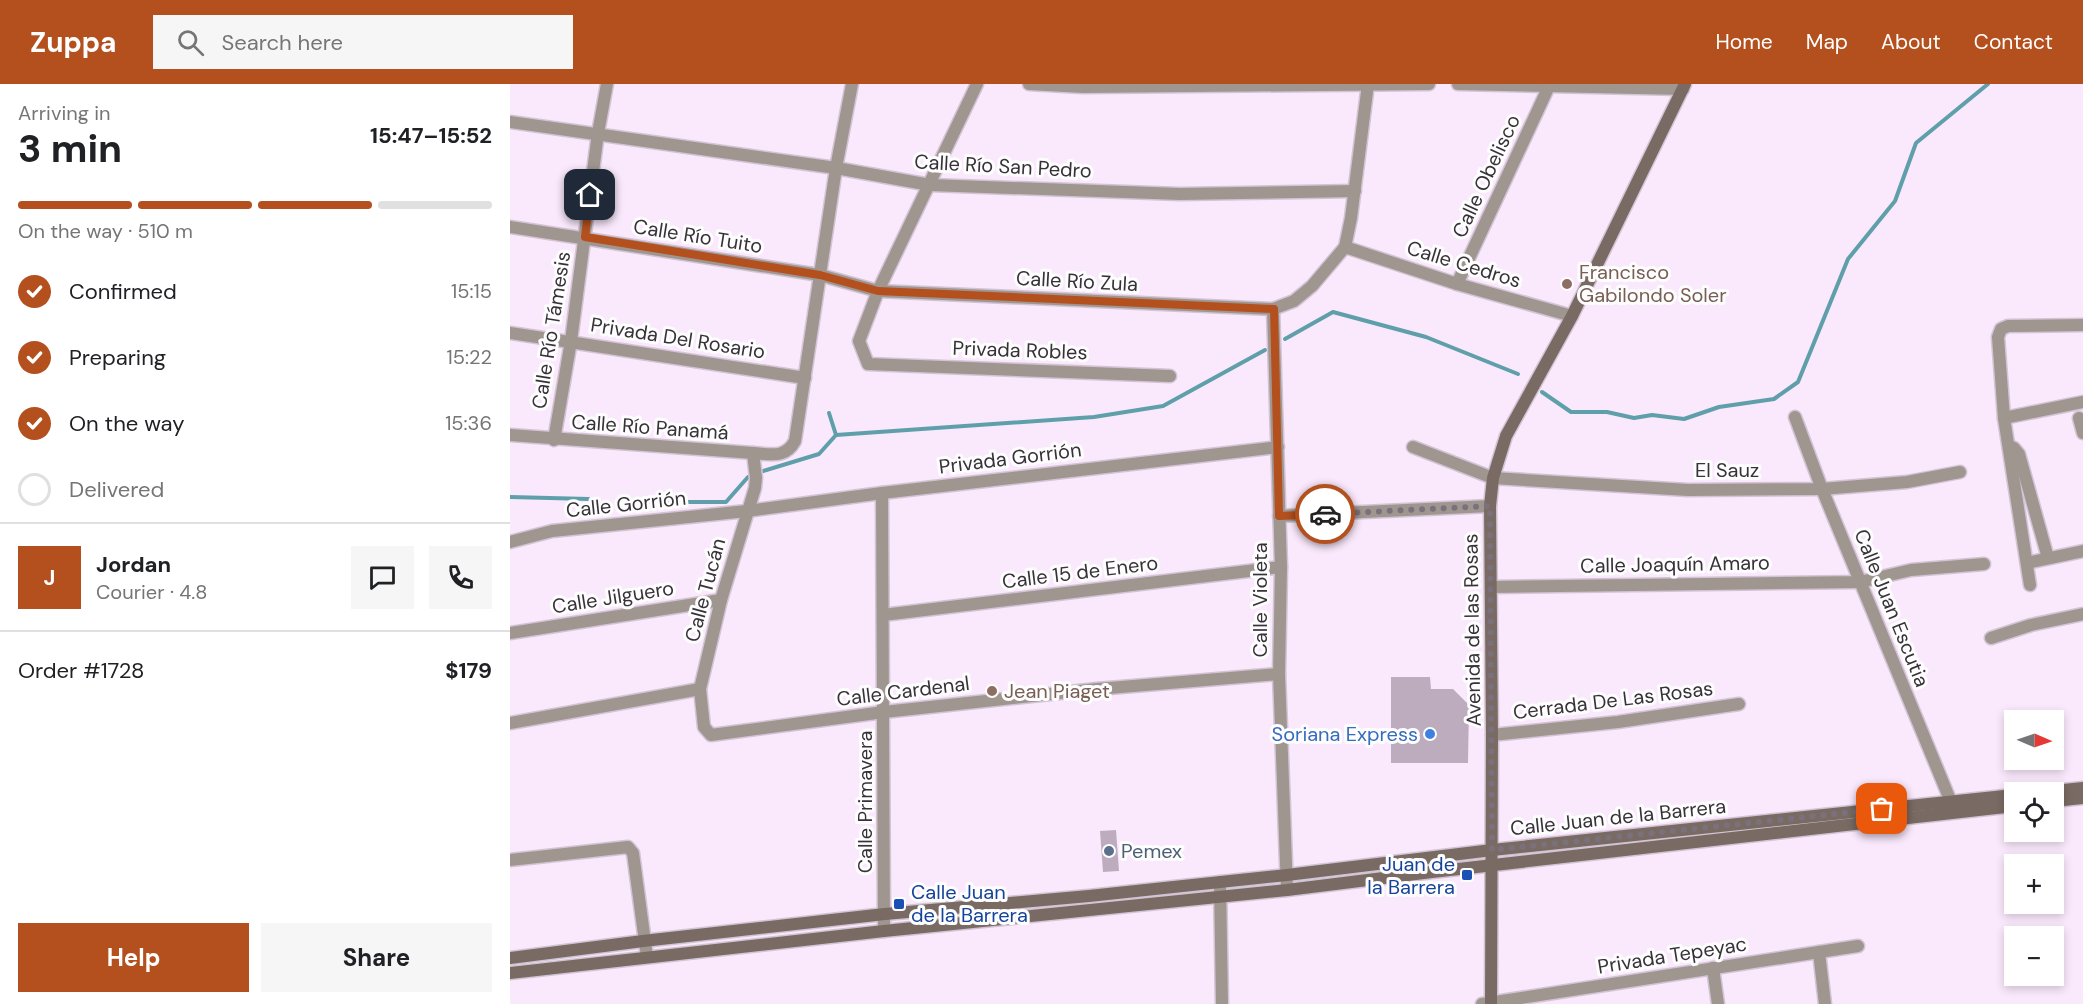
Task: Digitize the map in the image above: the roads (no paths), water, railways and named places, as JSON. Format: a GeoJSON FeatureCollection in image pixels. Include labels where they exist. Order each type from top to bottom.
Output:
{"type":"FeatureCollection","features":[{"type":"Feature","properties":{"kind":"main road","name":"Avenida de las Rosas"},"geometry":{"type":"LineString","coordinates":[[1488,1004],[1493,865],[1490,506],[1492,478],[1506,436],[1572,316],[1684,86]]}},
{"type":"Feature","properties":{"kind":"main road"},"geometry":{"type":"LineString","coordinates":[[2064,790],[2083,788]]}},
{"type":"Feature","properties":{"kind":"main road","name":"Calle Juan de la Barrera"},"geometry":{"type":"LineString","coordinates":[[510,973],[885,931],[1287,890],[1952,808],[2004,797]]}},
{"type":"Feature","properties":{"kind":"main road"},"geometry":{"type":"LineString","coordinates":[[2064,800],[2083,798]]}},
{"type":"Feature","properties":{"kind":"main road","name":"Calle Juan de la Barrera"},"geometry":{"type":"LineString","coordinates":[[510,958],[885,914],[1287,875],[1492,850],[1952,808],[2004,806]]}},
{"type":"Feature","properties":{"kind":"main road"},"geometry":{"type":"LineString","coordinates":[[1116,893],[1116,907]]}},
{"type":"Feature","properties":{"kind":"street","name":"Calle Río Támesis"},"geometry":{"type":"LineString","coordinates":[[554,440],[571,341],[598,133],[607,84]]}},
{"type":"Feature","properties":{"kind":"street"},"geometry":{"type":"LineString","coordinates":[[805,378],[836,168],[852,84]]}},
{"type":"Feature","properties":{"kind":"street"},"geometry":{"type":"LineString","coordinates":[[878,291],[976,84]]}},
{"type":"Feature","properties":{"kind":"street"},"geometry":{"type":"LineString","coordinates":[[1029,84],[1083,87],[1429,84]]}},
{"type":"Feature","properties":{"kind":"street"},"geometry":{"type":"LineString","coordinates":[[1458,84],[1684,86]]}},
{"type":"Feature","properties":{"kind":"street"},"geometry":{"type":"LineString","coordinates":[[1274,309],[1294,301],[1312,286],[1345,247],[1355,191],[1368,85]]}},
{"type":"Feature","properties":{"kind":"street","name":"Calle Obelisco"},"geometry":{"type":"LineString","coordinates":[[1457,284],[1549,85]]}},
{"type":"Feature","properties":{"kind":"street","name":"Calle Río San Pedro"},"geometry":{"type":"LineString","coordinates":[[510,122],[836,168],[930,185],[1180,194],[1355,191]]}},
{"type":"Feature","properties":{"kind":"street","name":"Calle Río Tuito"},"geometry":{"type":"LineString","coordinates":[[510,227],[820,275],[878,291]]}},
{"type":"Feature","properties":{"kind":"street","name":"Calle Cedros"},"geometry":{"type":"LineString","coordinates":[[1345,247],[1457,284],[1572,316]]}},
{"type":"Feature","properties":{"kind":"street","name":"Calle Río Zula"},"geometry":{"type":"LineString","coordinates":[[878,291],[1274,309]]}},
{"type":"Feature","properties":{"kind":"street","name":"Privada Robles"},"geometry":{"type":"LineString","coordinates":[[878,291],[859,341],[868,364],[1170,376]]}},
{"type":"Feature","properties":{"kind":"street","name":"Calle Violeta"},"geometry":{"type":"LineString","coordinates":[[1274,309],[1281,567],[1280,674],[1287,890]]}},
{"type":"Feature","properties":{"kind":"street"},"geometry":{"type":"LineString","coordinates":[[2030,585],[2004,418],[1998,337],[2001,329],[2008,326],[2083,326]]}},
{"type":"Feature","properties":{"kind":"street","name":"Privada Del Rosario"},"geometry":{"type":"LineString","coordinates":[[510,333],[805,378]]}},
{"type":"Feature","properties":{"kind":"street","name":"Calle Río Panamá"},"geometry":{"type":"LineString","coordinates":[[510,435],[554,440],[782,454],[788,452],[795,441],[805,378]]}},
{"type":"Feature","properties":{"kind":"street"},"geometry":{"type":"LineString","coordinates":[[2004,418],[2083,402]]}},
{"type":"Feature","properties":{"kind":"street","name":"Calle Juan Escutia"},"geometry":{"type":"LineString","coordinates":[[1795,417],[1952,808]]}},
{"type":"Feature","properties":{"kind":"street"},"geometry":{"type":"LineString","coordinates":[[2079,418],[2083,433]]}},
{"type":"Feature","properties":{"kind":"street"},"geometry":{"type":"LineString","coordinates":[[2009,446],[2019,454],[2048,558]]}},
{"type":"Feature","properties":{"kind":"street","name":"Privada Gorrión"},"geometry":{"type":"LineString","coordinates":[[747,511],[1278,447]]}},
{"type":"Feature","properties":{"kind":"street","name":"El Sauz"},"geometry":{"type":"LineString","coordinates":[[1413,447],[1492,478],[1688,490],[1822,489],[1907,482],[1960,472]]}},
{"type":"Feature","properties":{"kind":"street","name":"Calle Tucán"},"geometry":{"type":"LineString","coordinates":[[711,735],[704,727],[700,689],[721,600],[755,488],[753,453]]}},
{"type":"Feature","properties":{"kind":"street","name":"Calle Primavera"},"geometry":{"type":"LineString","coordinates":[[882,493],[885,931]]}},
{"type":"Feature","properties":{"kind":"street"},"geometry":{"type":"LineString","coordinates":[[1279,516],[1490,506]]}},
{"type":"Feature","properties":{"kind":"street","name":"Calle Gorrión"},"geometry":{"type":"LineString","coordinates":[[510,542],[552,531],[747,511]]}},
{"type":"Feature","properties":{"kind":"street"},"geometry":{"type":"LineString","coordinates":[[2027,563],[2083,551]]}},
{"type":"Feature","properties":{"kind":"street","name":"Calle Joaquín Amaro"},"geometry":{"type":"LineString","coordinates":[[1491,587],[1860,582],[1911,570],[1984,564]]}},
{"type":"Feature","properties":{"kind":"street","name":"Calle 15 de Enero"},"geometry":{"type":"LineString","coordinates":[[883,615],[1281,567]]}},
{"type":"Feature","properties":{"kind":"street","name":"Calle Jilguero"},"geometry":{"type":"LineString","coordinates":[[510,633],[721,600]]}},
{"type":"Feature","properties":{"kind":"street"},"geometry":{"type":"LineString","coordinates":[[1990,638],[2031,625],[2083,614]]}},
{"type":"Feature","properties":{"kind":"street","name":"Calle Cardenal"},"geometry":{"type":"LineString","coordinates":[[711,735],[884,712],[1097,689],[1280,674]]}},
{"type":"Feature","properties":{"kind":"street"},"geometry":{"type":"LineString","coordinates":[[510,723],[700,689]]}},
{"type":"Feature","properties":{"kind":"street","name":"Cerrada De Las Rosas"},"geometry":{"type":"LineString","coordinates":[[1492,735],[1618,722],[1739,704]]}},
{"type":"Feature","properties":{"kind":"street"},"geometry":{"type":"LineString","coordinates":[[510,860],[628,847],[633,853],[646,957]]}},
{"type":"Feature","properties":{"kind":"street"},"geometry":{"type":"LineString","coordinates":[[1220,882],[1222,1004]]}},
{"type":"Feature","properties":{"kind":"street","name":"Privada Tepeyac"},"geometry":{"type":"LineString","coordinates":[[1488,1004],[1858,946]]}},
{"type":"Feature","properties":{"kind":"street"},"geometry":{"type":"LineString","coordinates":[[1819,952],[1825,1004]]}},
{"type":"Feature","properties":{"kind":"street"},"geometry":{"type":"LineString","coordinates":[[1713,968],[1718,1004]]}},
{"type":"Feature","properties":{"kind":"waterway"},"geometry":{"type":"LineString","coordinates":[[1542,392],[1571,412],[1607,412],[1634,418],[1652,415],[1684,419],[1719,407],[1774,399],[1798,382],[1848,259],[1895,201],[1916,143],[1988,84]]}},
{"type":"Feature","properties":{"kind":"waterway"},"geometry":{"type":"LineString","coordinates":[[1285,339],[1333,312],[1426,337],[1518,374]]}},
{"type":"Feature","properties":{"kind":"waterway"},"geometry":{"type":"LineString","coordinates":[[760,472],[819,454],[836,435],[1094,417],[1163,406],[1265,350]]}},
{"type":"Feature","properties":{"kind":"waterway"},"geometry":{"type":"LineString","coordinates":[[829,413],[836,435]]}},
{"type":"Feature","properties":{"kind":"waterway"},"geometry":{"type":"LineString","coordinates":[[648,502],[726,502],[748,477]]}},
{"type":"Feature","properties":{"kind":"waterway"},"geometry":{"type":"LineString","coordinates":[[510,497],[589,499]]}},
{"type":"Feature","properties":{"kind":"place","name":"Francisco Gabilondo Soler"},"geometry":{"type":"Point","coordinates":[1567,284]}},
{"type":"Feature","properties":{"kind":"place","name":"Jean Piaget"},"geometry":{"type":"Point","coordinates":[992,691]}},
{"type":"Feature","properties":{"kind":"place","name":"Soriana Express"},"geometry":{"type":"Point","coordinates":[1430,734]}},
{"type":"Feature","properties":{"kind":"place","name":"Pemex"},"geometry":{"type":"Point","coordinates":[1109,851]}},
{"type":"Feature","properties":{"kind":"place","name":"Juan de la Barrera"},"geometry":{"type":"Point","coordinates":[1467,875]}},
{"type":"Feature","properties":{"kind":"place","name":"Calle Juan de la Barrera"},"geometry":{"type":"Point","coordinates":[899,904]}}]}
